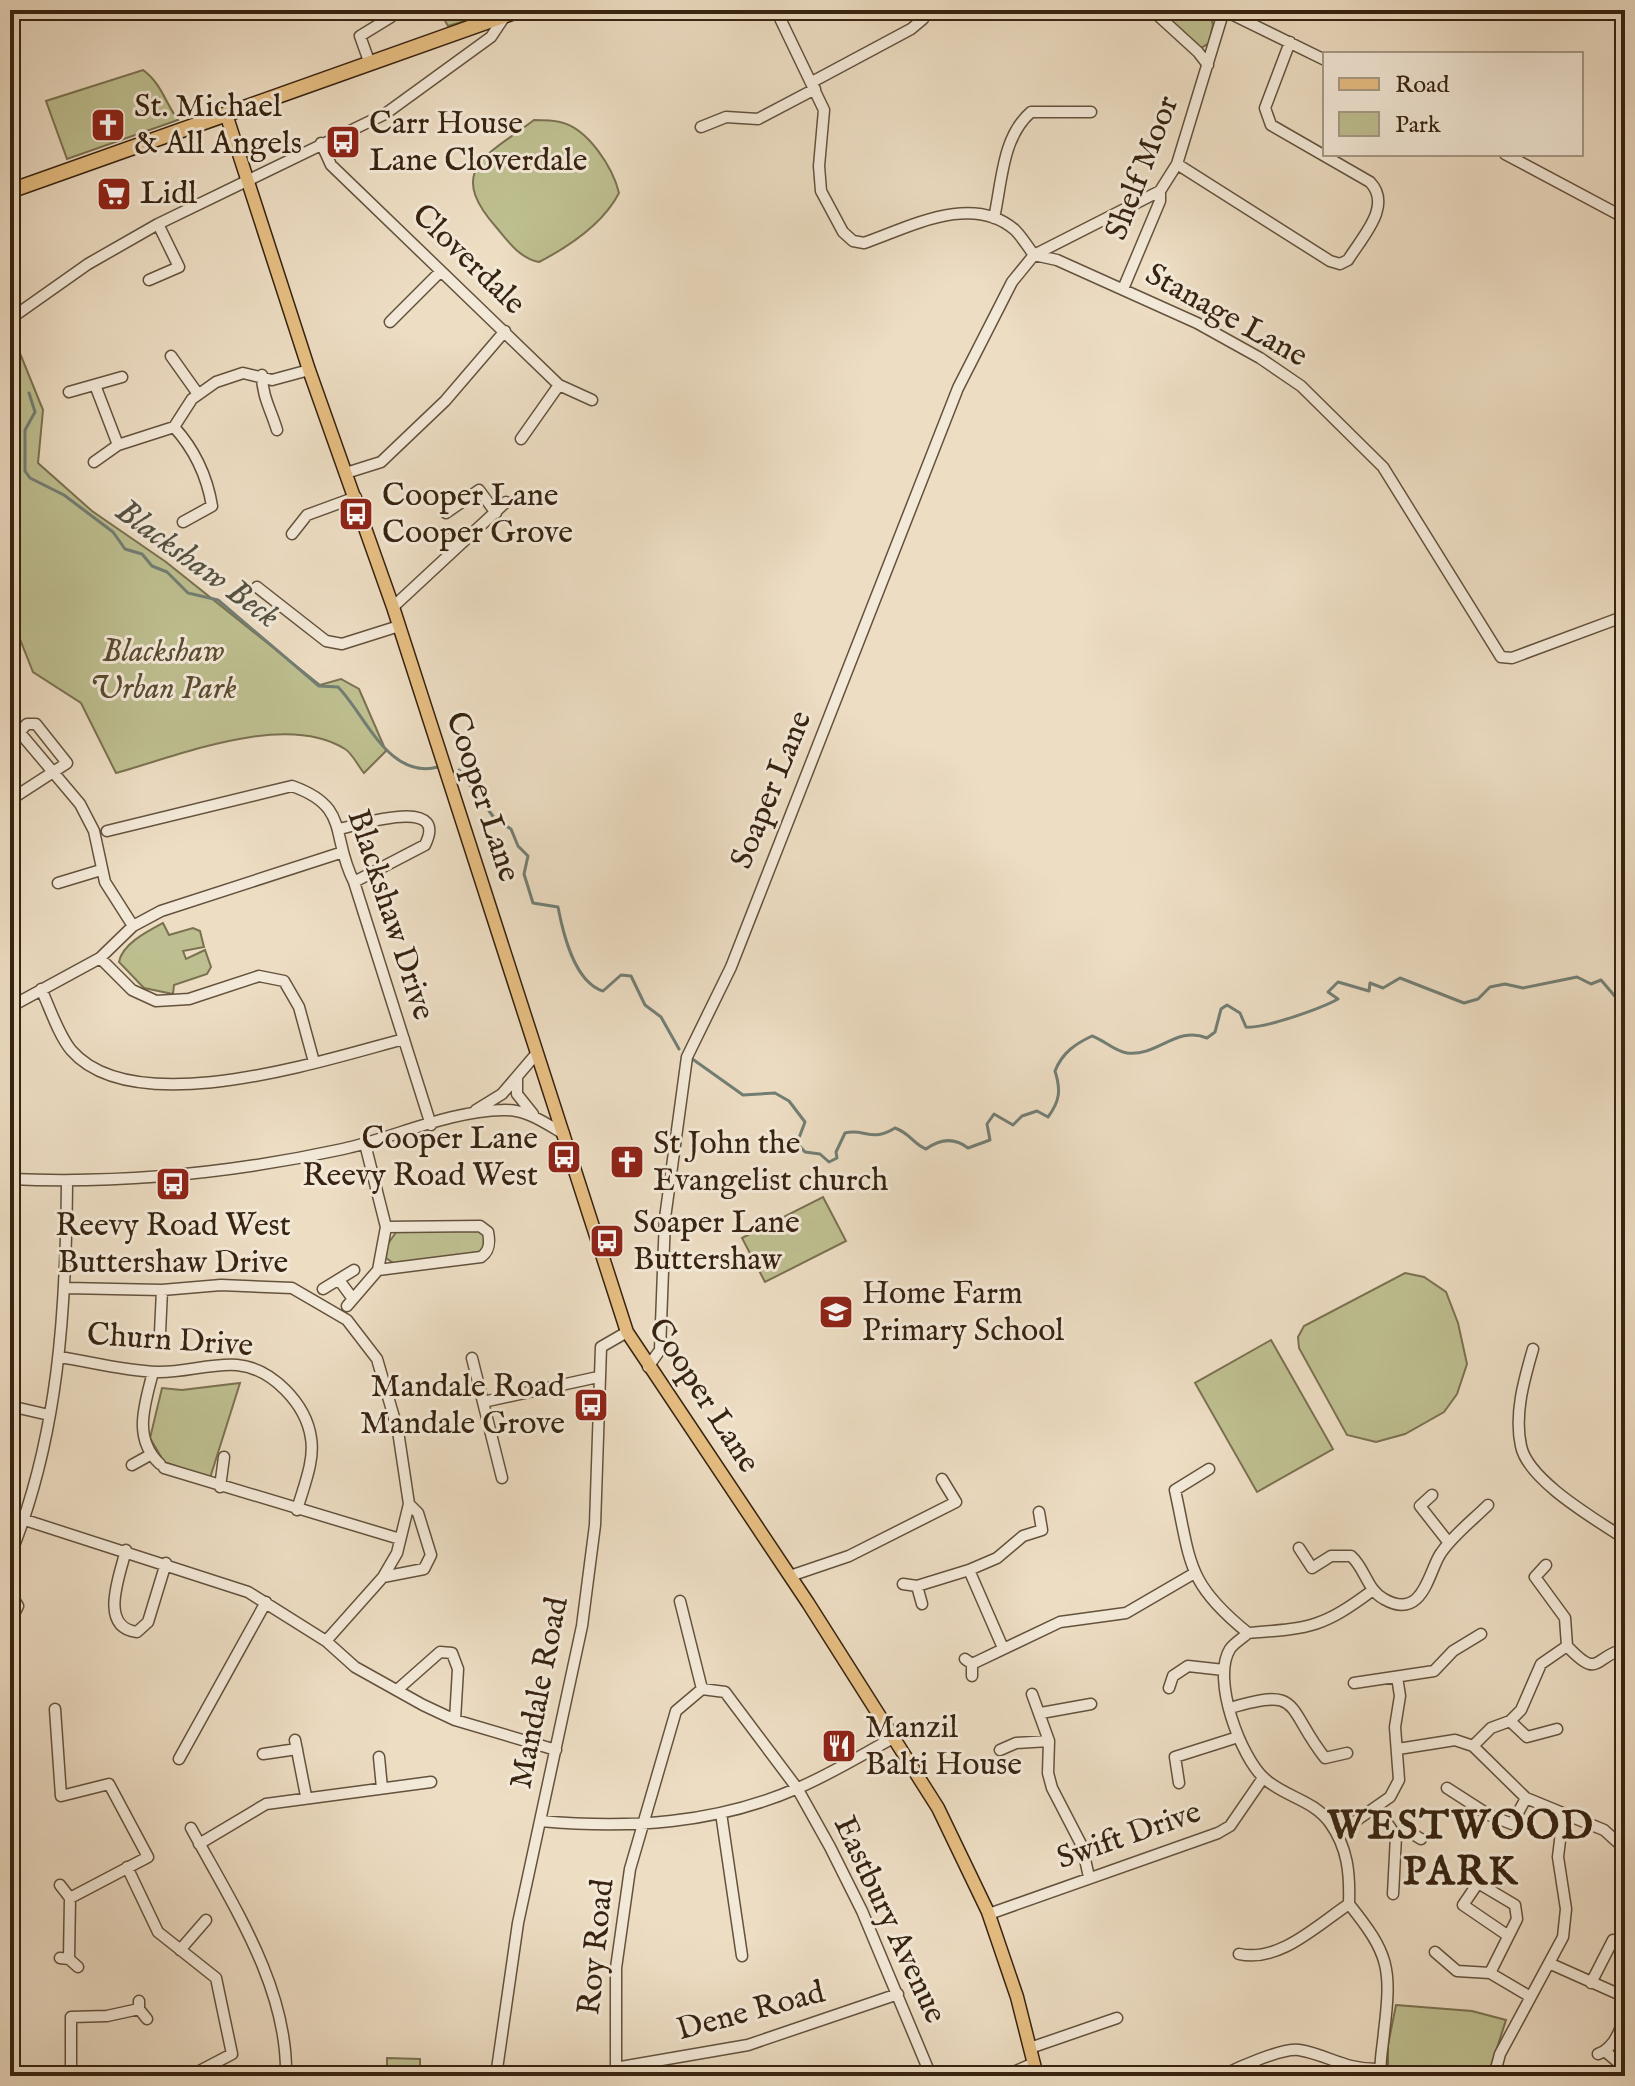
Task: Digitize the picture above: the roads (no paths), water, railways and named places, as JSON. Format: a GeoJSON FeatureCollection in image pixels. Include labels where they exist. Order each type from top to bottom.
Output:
{"type":"FeatureCollection","features":[{"type":"Feature","properties":{"kind":"highway"},"geometry":{"type":"LineString","coordinates":[[10,191],[503,19],[520,10]]}},
{"type":"Feature","properties":{"kind":"main road","name":"Cooper Lane"},"geometry":{"type":"LineString","coordinates":[[226,114],[249,177],[309,370],[393,607],[627,1332],[790,1576],[938,1808],[989,1914],[1036,2069]]}},
{"type":"Feature","properties":{"kind":"street"},"geometry":{"type":"LineString","coordinates":[[370,64],[360,36],[391,17],[393,10]]}},
{"type":"Feature","properties":{"kind":"street"},"geometry":{"type":"LineString","coordinates":[[776,10],[824,110],[819,166],[821,191],[843,232],[853,241],[864,243],[948,214],[968,213],[994,218],[1014,230],[1034,255],[1160,191]]}},
{"type":"Feature","properties":{"kind":"street"},"geometry":{"type":"LineString","coordinates":[[701,127],[726,117],[758,119],[911,29],[923,19],[917,10]]}},
{"type":"Feature","properties":{"kind":"street","name":"Shelf Moor"},"geometry":{"type":"LineString","coordinates":[[1152,10],[1208,65]]}},
{"type":"Feature","properties":{"kind":"street"},"geometry":{"type":"LineString","coordinates":[[1224,10],[1323,59]]}},
{"type":"Feature","properties":{"kind":"street","name":"Shelf Moor"},"geometry":{"type":"LineString","coordinates":[[1123,289],[1160,201],[1160,191],[1177,164],[1224,10]]}},
{"type":"Feature","properties":{"kind":"street"},"geometry":{"type":"LineString","coordinates":[[10,319],[28,304],[158,224],[249,177],[385,114],[491,37],[503,19]]}},
{"type":"Feature","properties":{"kind":"street"},"geometry":{"type":"LineString","coordinates":[[1290,42],[1265,108],[1266,117],[1271,125],[1323,155]]}},
{"type":"Feature","properties":{"kind":"street"},"geometry":{"type":"LineString","coordinates":[[994,218],[1011,137],[1019,123],[1031,112],[1048,109],[1091,112]]}},
{"type":"Feature","properties":{"kind":"street","name":"Cloverdale"},"geometry":{"type":"LineString","coordinates":[[321,143],[331,165],[559,385],[592,400]]}},
{"type":"Feature","properties":{"kind":"street"},"geometry":{"type":"LineString","coordinates":[[1177,164],[1330,261],[1340,264],[1348,260],[1380,207],[1379,191],[1370,182],[1325,156]]}},
{"type":"Feature","properties":{"kind":"street"},"geometry":{"type":"LineString","coordinates":[[1509,156],[1625,218]]}},
{"type":"Feature","properties":{"kind":"street"},"geometry":{"type":"LineString","coordinates":[[149,280],[179,267],[158,224]]}},
{"type":"Feature","properties":{"kind":"street","name":"Stanage Lane"},"geometry":{"type":"LineString","coordinates":[[1034,255],[1057,260],[1197,323],[1283,371],[1364,445],[1393,482],[1501,657],[1512,658],[1625,616]]}},
{"type":"Feature","properties":{"kind":"street","name":"Soaper Lane"},"geometry":{"type":"LineString","coordinates":[[648,1367],[660,1350],[665,1218],[687,1057],[731,967],[958,388],[1012,282],[1034,255]]}},
{"type":"Feature","properties":{"kind":"street"},"geometry":{"type":"LineString","coordinates":[[390,322],[441,271]]}},
{"type":"Feature","properties":{"kind":"street"},"geometry":{"type":"LineString","coordinates":[[346,473],[381,462],[445,401],[505,331]]}},
{"type":"Feature","properties":{"kind":"street"},"geometry":{"type":"LineString","coordinates":[[171,356],[198,394]]}},
{"type":"Feature","properties":{"kind":"street"},"geometry":{"type":"LineString","coordinates":[[94,462],[118,445],[174,427],[198,394],[216,382],[243,373],[262,375],[272,380],[309,370]]}},
{"type":"Feature","properties":{"kind":"street"},"geometry":{"type":"LineString","coordinates":[[262,375],[262,395],[271,409],[277,430]]}},
{"type":"Feature","properties":{"kind":"street"},"geometry":{"type":"LineString","coordinates":[[69,392],[122,377]]}},
{"type":"Feature","properties":{"kind":"street"},"geometry":{"type":"LineString","coordinates":[[95,385],[118,445]]}},
{"type":"Feature","properties":{"kind":"street"},"geometry":{"type":"LineString","coordinates":[[521,439],[559,385]]}},
{"type":"Feature","properties":{"kind":"street"},"geometry":{"type":"LineString","coordinates":[[174,427],[192,446],[209,488],[212,506],[183,522]]}},
{"type":"Feature","properties":{"kind":"street"},"geometry":{"type":"LineString","coordinates":[[446,513],[479,490],[496,513]]}},
{"type":"Feature","properties":{"kind":"street"},"geometry":{"type":"LineString","coordinates":[[292,534],[307,515],[356,497]]}},
{"type":"Feature","properties":{"kind":"street"},"geometry":{"type":"LineString","coordinates":[[393,607],[506,502]]}},
{"type":"Feature","properties":{"kind":"street"},"geometry":{"type":"LineString","coordinates":[[441,533],[454,549]]}},
{"type":"Feature","properties":{"kind":"street"},"geometry":{"type":"LineString","coordinates":[[257,587],[326,641],[342,644],[399,626]]}},
{"type":"Feature","properties":{"kind":"street"},"geometry":{"type":"LineString","coordinates":[[10,721],[80,804],[94,831],[101,870],[133,926]]}},
{"type":"Feature","properties":{"kind":"street"},"geometry":{"type":"LineString","coordinates":[[10,742],[27,724],[36,724],[65,757],[66,766],[10,800]]}},
{"type":"Feature","properties":{"kind":"street","name":"Blackshaw Drive"},"geometry":{"type":"LineString","coordinates":[[107,831],[292,786],[317,795],[339,829],[340,853],[354,882],[431,1125]]}},
{"type":"Feature","properties":{"kind":"street"},"geometry":{"type":"LineString","coordinates":[[339,829],[412,814],[424,820],[428,832],[425,845],[354,882]]}},
{"type":"Feature","properties":{"kind":"street"},"geometry":{"type":"LineString","coordinates":[[10,1007],[100,958],[133,926],[161,911],[340,853]]}},
{"type":"Feature","properties":{"kind":"street"},"geometry":{"type":"LineString","coordinates":[[58,883],[101,870]]}},
{"type":"Feature","properties":{"kind":"street"},"geometry":{"type":"LineString","coordinates":[[100,958],[132,990],[156,1001],[189,999],[259,976],[284,981],[299,1007],[314,1062]]}},
{"type":"Feature","properties":{"kind":"street"},"geometry":{"type":"LineString","coordinates":[[41,989],[71,1050],[114,1078],[159,1086],[217,1081],[314,1062],[404,1039]]}},
{"type":"Feature","properties":{"kind":"street"},"geometry":{"type":"LineString","coordinates":[[471,1114],[502,1094],[537,1053]]}},
{"type":"Feature","properties":{"kind":"street"},"geometry":{"type":"LineString","coordinates":[[517,1078],[517,1094],[537,1118]]}},
{"type":"Feature","properties":{"kind":"street"},"geometry":{"type":"LineString","coordinates":[[10,1179],[67,1182],[255,1168],[365,1144],[471,1114],[516,1110],[564,1134]]}},
{"type":"Feature","properties":{"kind":"street"},"geometry":{"type":"LineString","coordinates":[[339,1280],[350,1303],[378,1270],[386,1227],[365,1144]]}},
{"type":"Feature","properties":{"kind":"street"},"geometry":{"type":"LineString","coordinates":[[11,1551],[49,1415],[60,1357],[66,1288],[67,1182]]}},
{"type":"Feature","properties":{"kind":"street"},"geometry":{"type":"LineString","coordinates":[[378,1270],[481,1257],[488,1249],[490,1240],[488,1232],[480,1226],[386,1227]]}},
{"type":"Feature","properties":{"kind":"street"},"geometry":{"type":"LineString","coordinates":[[323,1289],[354,1270]]}},
{"type":"Feature","properties":{"kind":"street"},"geometry":{"type":"LineString","coordinates":[[66,1288],[162,1290],[221,1285],[292,1288],[347,1320],[377,1359],[398,1431],[409,1504],[397,1553],[383,1577],[326,1641]]}},
{"type":"Feature","properties":{"kind":"street"},"geometry":{"type":"LineString","coordinates":[[156,1342],[160,1333],[162,1290]]}},
{"type":"Feature","properties":{"kind":"street","name":"Mandale Road"},"geometry":{"type":"LineString","coordinates":[[496,2076],[518,1923],[582,1626],[595,1525],[601,1347],[627,1332]]}},
{"type":"Feature","properties":{"kind":"street"},"geometry":{"type":"LineString","coordinates":[[1533,1349],[1521,1392],[1521,1449],[1547,1486],[1625,1539]]}},
{"type":"Feature","properties":{"kind":"street","name":"Churn Drive"},"geometry":{"type":"LineString","coordinates":[[60,1357],[153,1372],[184,1373],[237,1365],[266,1374],[297,1403],[312,1438],[308,1470],[297,1510]]}},
{"type":"Feature","properties":{"kind":"street"},"geometry":{"type":"LineString","coordinates":[[472,1358],[502,1478]]}},
{"type":"Feature","properties":{"kind":"street"},"geometry":{"type":"LineString","coordinates":[[153,1372],[143,1416],[144,1445],[162,1466],[220,1487],[400,1539]]}},
{"type":"Feature","properties":{"kind":"street"},"geometry":{"type":"LineString","coordinates":[[483,1402],[598,1377]]}},
{"type":"Feature","properties":{"kind":"street"},"geometry":{"type":"LineString","coordinates":[[10,1406],[49,1415]]}},
{"type":"Feature","properties":{"kind":"street"},"geometry":{"type":"LineString","coordinates":[[132,1465],[150,1455]]}},
{"type":"Feature","properties":{"kind":"street"},"geometry":{"type":"LineString","coordinates":[[220,1487],[224,1457]]}},
{"type":"Feature","properties":{"kind":"street"},"geometry":{"type":"LineString","coordinates":[[1209,1469],[1170,1489],[1193,1574],[1213,1603],[1248,1633]]}},
{"type":"Feature","properties":{"kind":"street"},"geometry":{"type":"LineString","coordinates":[[790,1576],[849,1556],[961,1500],[942,1479]]}},
{"type":"Feature","properties":{"kind":"street"},"geometry":{"type":"LineString","coordinates":[[1432,1495],[1420,1506],[1449,1543]]}},
{"type":"Feature","properties":{"kind":"street"},"geometry":{"type":"LineString","coordinates":[[383,1577],[424,1569],[431,1555],[418,1513],[409,1504]]}},
{"type":"Feature","properties":{"kind":"street"},"geometry":{"type":"LineString","coordinates":[[1299,1548],[1312,1568],[1331,1556],[1351,1556],[1360,1563],[1373,1590],[1394,1603],[1418,1597],[1428,1588],[1439,1555],[1488,1505]]}},
{"type":"Feature","properties":{"kind":"street"},"geometry":{"type":"LineString","coordinates":[[903,1584],[917,1586],[997,1558],[1023,1536],[1042,1530],[1039,1512]]}},
{"type":"Feature","properties":{"kind":"street"},"geometry":{"type":"LineString","coordinates":[[22,1519],[126,1550],[248,1592],[326,1641],[355,1667],[455,1720],[556,1750]]}},
{"type":"Feature","properties":{"kind":"street"},"geometry":{"type":"LineString","coordinates":[[126,1550],[113,1610],[116,1620],[127,1631],[137,1632],[148,1622],[166,1563]]}},
{"type":"Feature","properties":{"kind":"street"},"geometry":{"type":"LineString","coordinates":[[1546,1565],[1531,1575],[1565,1618],[1567,1646],[1582,1662],[1600,1663],[1616,1651],[1625,1649]]}},
{"type":"Feature","properties":{"kind":"street"},"geometry":{"type":"LineString","coordinates":[[969,1570],[1003,1648]]}},
{"type":"Feature","properties":{"kind":"street"},"geometry":{"type":"LineString","coordinates":[[972,1676],[968,1661],[1060,1622],[1126,1613],[1193,1574]]}},
{"type":"Feature","properties":{"kind":"street"},"geometry":{"type":"LineString","coordinates":[[917,1586],[922,1604]]}},
{"type":"Feature","properties":{"kind":"street"},"geometry":{"type":"LineString","coordinates":[[1221,2076],[1280,2052],[1299,2050],[1380,2072],[1389,1993],[1388,1971],[1375,1937],[1349,1904],[1350,1871],[1337,1834],[1316,1808],[1282,1793],[1263,1778],[1249,1761],[1230,1708],[1224,1670],[1230,1649],[1248,1633],[1317,1626],[1338,1616],[1373,1590]]}},
{"type":"Feature","properties":{"kind":"street"},"geometry":{"type":"LineString","coordinates":[[10,1593],[18,1606],[10,1622]]}},
{"type":"Feature","properties":{"kind":"street"},"geometry":{"type":"LineString","coordinates":[[680,1601],[702,1689]]}},
{"type":"Feature","properties":{"kind":"street"},"geometry":{"type":"LineString","coordinates":[[179,1759],[266,1602]]}},
{"type":"Feature","properties":{"kind":"street"},"geometry":{"type":"LineString","coordinates":[[1354,1683],[1434,1671],[1453,1651],[1481,1634]]}},
{"type":"Feature","properties":{"kind":"street"},"geometry":{"type":"LineString","coordinates":[[1473,1746],[1491,1728],[1510,1721],[1521,1710],[1541,1664],[1567,1646]]}},
{"type":"Feature","properties":{"kind":"street"},"geometry":{"type":"LineString","coordinates":[[397,1690],[440,1652],[452,1653],[458,1669],[455,1720]]}},
{"type":"Feature","properties":{"kind":"street"},"geometry":{"type":"LineString","coordinates":[[1169,1688],[1173,1676],[1188,1666],[1224,1670]]}},
{"type":"Feature","properties":{"kind":"street"},"geometry":{"type":"LineString","coordinates":[[1337,1834],[1390,1797],[1399,1780],[1395,1727],[1400,1696],[1397,1677]]}},
{"type":"Feature","properties":{"kind":"street","name":"Eastbury Avenue"},"geometry":{"type":"LineString","coordinates":[[702,1689],[725,1692],[797,1788],[862,1911],[931,2076]]}},
{"type":"Feature","properties":{"kind":"street","name":"Roy Road"},"geometry":{"type":"LineString","coordinates":[[615,2072],[613,2017],[630,1869],[676,1711],[702,1689]]}},
{"type":"Feature","properties":{"kind":"street"},"geometry":{"type":"LineString","coordinates":[[1032,1694],[1049,1741],[1048,1773],[1082,1846],[1089,1877]]}},
{"type":"Feature","properties":{"kind":"street"},"geometry":{"type":"LineString","coordinates":[[1230,1708],[1266,1697],[1281,1698],[1295,1711],[1307,1736],[1325,1758],[1347,1753]]}},
{"type":"Feature","properties":{"kind":"street"},"geometry":{"type":"LineString","coordinates":[[1041,1713],[1091,1704]]}},
{"type":"Feature","properties":{"kind":"street"},"geometry":{"type":"LineString","coordinates":[[55,1709],[61,1796],[109,1784],[148,1857],[70,1898]]}},
{"type":"Feature","properties":{"kind":"street"},"geometry":{"type":"LineString","coordinates":[[1510,1721],[1527,1737],[1557,1729]]}},
{"type":"Feature","properties":{"kind":"street"},"geometry":{"type":"LineString","coordinates":[[541,1821],[645,1825],[721,1813],[797,1788],[895,1737]]}},
{"type":"Feature","properties":{"kind":"street"},"geometry":{"type":"LineString","coordinates":[[1179,1783],[1170,1756],[1238,1737]]}},
{"type":"Feature","properties":{"kind":"street"},"geometry":{"type":"LineString","coordinates":[[1398,1749],[1455,1740],[1473,1746],[1526,1798],[1604,1830],[1625,1849]]}},
{"type":"Feature","properties":{"kind":"street"},"geometry":{"type":"LineString","coordinates":[[1000,1750],[1016,1743],[1049,1741]]}},
{"type":"Feature","properties":{"kind":"street"},"geometry":{"type":"LineString","coordinates":[[263,1754],[296,1745],[306,1796]]}},
{"type":"Feature","properties":{"kind":"street"},"geometry":{"type":"LineString","coordinates":[[379,1757],[382,1788]]}},
{"type":"Feature","properties":{"kind":"street","name":"Swift Drive"},"geometry":{"type":"LineString","coordinates":[[989,1914],[1218,1833],[1230,1826],[1263,1778]]}},
{"type":"Feature","properties":{"kind":"street"},"geometry":{"type":"LineString","coordinates":[[199,1844],[258,1806],[306,1796],[431,1782]]}},
{"type":"Feature","properties":{"kind":"street"},"geometry":{"type":"LineString","coordinates":[[1447,1788],[1489,1815],[1512,1824],[1526,1798]]}},
{"type":"Feature","properties":{"kind":"street"},"geometry":{"type":"LineString","coordinates":[[1377,1808],[1396,1836],[1393,1894]]}},
{"type":"Feature","properties":{"kind":"street"},"geometry":{"type":"LineString","coordinates":[[721,1813],[742,1956]]}},
{"type":"Feature","properties":{"kind":"street"},"geometry":{"type":"LineString","coordinates":[[1494,2076],[1500,2054],[1529,1996],[1551,1964],[1567,1922],[1558,1857],[1563,1815]]}},
{"type":"Feature","properties":{"kind":"street"},"geometry":{"type":"LineString","coordinates":[[191,1828],[247,1930],[264,1972],[286,2042],[286,2076]]}},
{"type":"Feature","properties":{"kind":"street"},"geometry":{"type":"LineString","coordinates":[[1396,1836],[1408,1831],[1421,1839]]}},
{"type":"Feature","properties":{"kind":"street"},"geometry":{"type":"LineString","coordinates":[[127,1867],[158,1932],[216,1978],[232,2054],[190,2076]]}},
{"type":"Feature","properties":{"kind":"street"},"geometry":{"type":"LineString","coordinates":[[1490,1973],[1517,1919],[1515,1905],[1478,1883],[1463,1905],[1507,1935]]}},
{"type":"Feature","properties":{"kind":"street"},"geometry":{"type":"LineString","coordinates":[[60,1885],[70,1898],[69,1961]]}},
{"type":"Feature","properties":{"kind":"street"},"geometry":{"type":"LineString","coordinates":[[1239,1954],[1255,1963],[1349,1904]]}},
{"type":"Feature","properties":{"kind":"street"},"geometry":{"type":"LineString","coordinates":[[180,1950],[206,1920]]}},
{"type":"Feature","properties":{"kind":"street"},"geometry":{"type":"LineString","coordinates":[[1591,1983],[1613,1940]]}},
{"type":"Feature","properties":{"kind":"street"},"geometry":{"type":"LineString","coordinates":[[1435,1952],[1457,1971],[1490,1973],[1529,1996]]}},
{"type":"Feature","properties":{"kind":"street"},"geometry":{"type":"LineString","coordinates":[[1551,1964],[1625,1997]]}},
{"type":"Feature","properties":{"kind":"street","name":"Dene Road"},"geometry":{"type":"LineString","coordinates":[[615,2072],[748,2045],[898,1994]]}},
{"type":"Feature","properties":{"kind":"street"},"geometry":{"type":"LineString","coordinates":[[71,2076],[71,2017],[107,2016],[139,2005],[147,2019]]}},
{"type":"Feature","properties":{"kind":"street"},"geometry":{"type":"LineString","coordinates":[[1620,2064],[1602,2053],[1622,2023],[1625,2011]]}},
{"type":"Feature","properties":{"kind":"street"},"geometry":{"type":"LineString","coordinates":[[1030,2048],[1117,2018]]}},
{"type":"Feature","properties":{"kind":"street"},"geometry":{"type":"LineString","coordinates":[[1005,2076],[1036,2069]]}},
{"type":"Feature","properties":{"kind":"waterway","name":"Blackshaw Beck"},"geometry":{"type":"LineString","coordinates":[[10,18],[18,27],[16,54],[10,65]]}},
{"type":"Feature","properties":{"kind":"waterway","name":"Blackshaw Beck"},"geometry":{"type":"LineString","coordinates":[[29,393],[35,412],[25,430],[25,471],[30,478],[64,495],[113,532],[125,549],[142,554],[152,566],[167,572],[188,593],[218,600],[319,686],[338,687],[392,755],[405,764],[420,768],[438,767]]}},
{"type":"Feature","properties":{"kind":"waterway","name":"Blackshaw Beck"},"geometry":{"type":"LineString","coordinates":[[459,770],[495,819],[511,829],[518,846],[528,856],[524,874],[533,903],[558,907],[572,955],[584,978],[603,991],[621,975],[631,976],[645,1005],[661,1017],[679,1049]]}},
{"type":"Feature","properties":{"kind":"waterway","name":"Blackshaw Beck"},"geometry":{"type":"LineString","coordinates":[[691,1058],[743,1095],[775,1093],[789,1101],[805,1122],[797,1143],[805,1152],[820,1154],[829,1162],[837,1158],[836,1152],[845,1133],[852,1132],[874,1135],[895,1128],[926,1149],[947,1141],[958,1142],[968,1148],[990,1140],[987,1124],[994,1114],[1013,1125],[1022,1116],[1037,1111],[1048,1117],[1058,1095],[1055,1071],[1061,1059],[1092,1036],[1127,1053],[1148,1051],[1186,1035],[1207,1038],[1215,1032],[1221,1009],[1227,1005],[1240,1013],[1246,1027],[1266,1025],[1307,1012],[1338,999],[1328,992],[1338,982],[1369,991],[1370,983],[1383,988],[1400,978],[1464,1003],[1478,999],[1490,987],[1505,984],[1523,988],[1577,977],[1591,984],[1601,980],[1625,1008]]}},
{"type":"Feature","properties":{"kind":"place","name":"St. Michael & All Angels"},"geometry":{"type":"Point","coordinates":[108,125]}},
{"type":"Feature","properties":{"kind":"place","name":"Carr House Lane Cloverdale"},"geometry":{"type":"Point","coordinates":[343,142]}},
{"type":"Feature","properties":{"kind":"place","name":"Lidl"},"geometry":{"type":"Point","coordinates":[114,194]}},
{"type":"Feature","properties":{"kind":"place","name":"Cooper Lane Cooper Grove"},"geometry":{"type":"Point","coordinates":[356,514]}},
{"type":"Feature","properties":{"kind":"place","name":"Cooper Lane Reevy Road West"},"geometry":{"type":"Point","coordinates":[564,1157]}},
{"type":"Feature","properties":{"kind":"place","name":"St John the Evangelist church"},"geometry":{"type":"Point","coordinates":[627,1162]}},
{"type":"Feature","properties":{"kind":"place","name":"Reevy Road West Buttershaw Drive"},"geometry":{"type":"Point","coordinates":[173,1184]}},
{"type":"Feature","properties":{"kind":"place","name":"Soaper Lane Buttershaw"},"geometry":{"type":"Point","coordinates":[607,1241]}},
{"type":"Feature","properties":{"kind":"place","name":"Home Farm Primary School"},"geometry":{"type":"Point","coordinates":[836,1312]}},
{"type":"Feature","properties":{"kind":"place","name":"Mandale Road Mandale Grove"},"geometry":{"type":"Point","coordinates":[591,1405]}},
{"type":"Feature","properties":{"kind":"place","name":"Manzil Balti House"},"geometry":{"type":"Point","coordinates":[839,1746]}},
{"type":"Feature","properties":{"kind":"district","name":"WESTWOOD PARK"},"geometry":{"type":"Point","coordinates":[1461,1850]}},
{"type":"Feature","properties":{"kind":"park label","name":"Blackshaw Urban Park"},"geometry":{"type":"Point","coordinates":[163,670]}}]}
